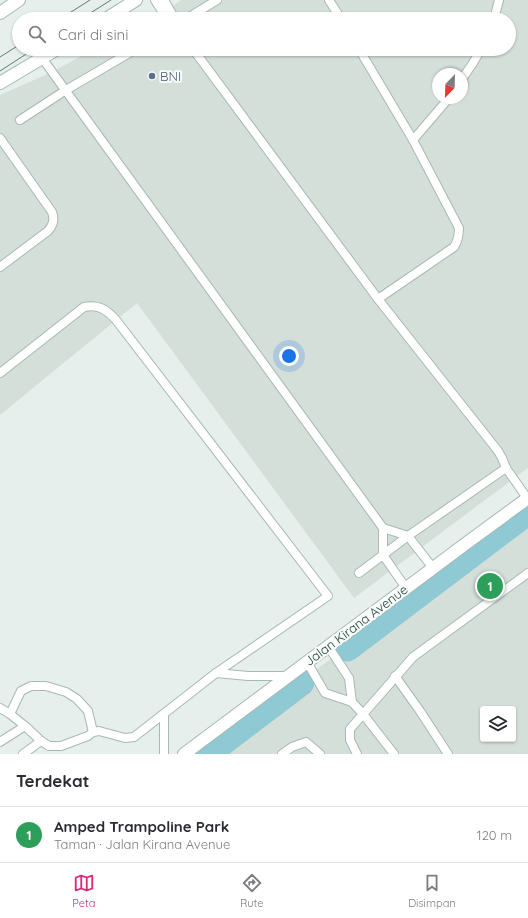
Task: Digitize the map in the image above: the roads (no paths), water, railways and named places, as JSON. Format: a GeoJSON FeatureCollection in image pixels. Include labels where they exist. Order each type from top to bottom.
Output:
{"type":"FeatureCollection","features":[{"type":"Feature","properties":{"kind":"street"},"geometry":{"type":"LineString","coordinates":[[1,14],[19,0]]}},
{"type":"Feature","properties":{"kind":"street"},"geometry":{"type":"LineString","coordinates":[[117,12],[136,0]]}},
{"type":"Feature","properties":{"kind":"street"},"geometry":{"type":"LineString","coordinates":[[0,82],[45,56]]}},
{"type":"Feature","properties":{"kind":"street","name":"Jalan Kirana Avenue"},"geometry":{"type":"LineString","coordinates":[[184,754],[528,498]]}},
{"type":"Feature","properties":{"kind":"lane"},"geometry":{"type":"LineString","coordinates":[[155,0],[163,12]]}},
{"type":"Feature","properties":{"kind":"lane"},"geometry":{"type":"LineString","coordinates":[[164,0],[171,12]]}},
{"type":"Feature","properties":{"kind":"lane"},"geometry":{"type":"LineString","coordinates":[[197,12],[217,0]]}},
{"type":"Feature","properties":{"kind":"lane"},"geometry":{"type":"LineString","coordinates":[[329,0],[337,12]]}},
{"type":"Feature","properties":{"kind":"lane"},"geometry":{"type":"LineString","coordinates":[[496,12],[499,0]]}},
{"type":"Feature","properties":{"kind":"lane"},"geometry":{"type":"LineString","coordinates":[[20,120],[66,90],[124,56]]}},
{"type":"Feature","properties":{"kind":"lane"},"geometry":{"type":"LineString","coordinates":[[198,56],[378,298],[498,451],[506,468],[528,498]]}},
{"type":"Feature","properties":{"kind":"lane"},"geometry":{"type":"LineString","coordinates":[[363,56],[414,140],[459,228],[458,242],[454,247],[378,298]]}},
{"type":"Feature","properties":{"kind":"lane"},"geometry":{"type":"LineString","coordinates":[[468,70],[477,56]]}},
{"type":"Feature","properties":{"kind":"lane"},"geometry":{"type":"LineString","coordinates":[[42,58],[383,528],[383,555],[406,588]]}},
{"type":"Feature","properties":{"kind":"lane"},"geometry":{"type":"LineString","coordinates":[[414,140],[443,104]]}},
{"type":"Feature","properties":{"kind":"lane"},"geometry":{"type":"LineString","coordinates":[[0,138],[54,217],[52,226],[48,231],[0,267]]}},
{"type":"Feature","properties":{"kind":"lane"},"geometry":{"type":"LineString","coordinates":[[0,373],[84,307],[94,306],[106,311],[116,320],[328,596],[216,673],[134,737],[125,738],[99,731],[93,732],[88,736],[61,746],[49,746],[41,741],[10,714],[0,708]]}},
{"type":"Feature","properties":{"kind":"lane"},"geometry":{"type":"LineString","coordinates":[[360,573],[408,536],[506,468]]}},
{"type":"Feature","properties":{"kind":"lane"},"geometry":{"type":"LineString","coordinates":[[383,528],[408,536],[433,568]]}},
{"type":"Feature","properties":{"kind":"lane"},"geometry":{"type":"LineString","coordinates":[[357,754],[350,740],[350,729],[395,676],[413,657],[528,573]]}},
{"type":"Feature","properties":{"kind":"lane"},"geometry":{"type":"LineString","coordinates":[[328,646],[349,678],[352,702]]}},
{"type":"Feature","properties":{"kind":"lane"},"geometry":{"type":"LineString","coordinates":[[307,662],[325,693],[352,702],[394,754]]}},
{"type":"Feature","properties":{"kind":"lane"},"geometry":{"type":"LineString","coordinates":[[216,673],[248,676],[287,676]]}},
{"type":"Feature","properties":{"kind":"lane"},"geometry":{"type":"LineString","coordinates":[[395,676],[448,754]]}},
{"type":"Feature","properties":{"kind":"lane"},"geometry":{"type":"LineString","coordinates":[[10,714],[21,691],[31,686],[46,686],[66,692],[77,699],[88,711],[93,732]]}},
{"type":"Feature","properties":{"kind":"lane"},"geometry":{"type":"LineString","coordinates":[[164,714],[164,754]]}},
{"type":"Feature","properties":{"kind":"lane"},"geometry":{"type":"LineString","coordinates":[[0,742],[25,726]]}},
{"type":"Feature","properties":{"kind":"lane"},"geometry":{"type":"LineString","coordinates":[[23,754],[41,741]]}},
{"type":"Feature","properties":{"kind":"lane"},"geometry":{"type":"LineString","coordinates":[[282,754],[292,747],[306,742],[320,754]]}},
{"type":"Feature","properties":{"kind":"waterway"},"geometry":{"type":"LineString","coordinates":[[347,647],[528,510]]}},
{"type":"Feature","properties":{"kind":"waterway"},"geometry":{"type":"LineString","coordinates":[[205,754],[300,682]]}},
{"type":"Feature","properties":{"kind":"tram line"},"geometry":{"type":"LineString","coordinates":[[71,12],[90,0]]}},
{"type":"Feature","properties":{"kind":"tram line"},"geometry":{"type":"LineString","coordinates":[[92,12],[111,0]]}},
{"type":"Feature","properties":{"kind":"tram line"},"geometry":{"type":"LineString","coordinates":[[0,57],[12,49]]}},
{"type":"Feature","properties":{"kind":"tram line"},"geometry":{"type":"LineString","coordinates":[[0,71],[23,56]]}},
{"type":"Feature","properties":{"kind":"place","name":"BNI"},"geometry":{"type":"Point","coordinates":[152,76]}},
{"type":"Feature","properties":{"kind":"place","name":"Amped Trampoline Park"},"geometry":{"type":"Point","coordinates":[490,586]}}]}
